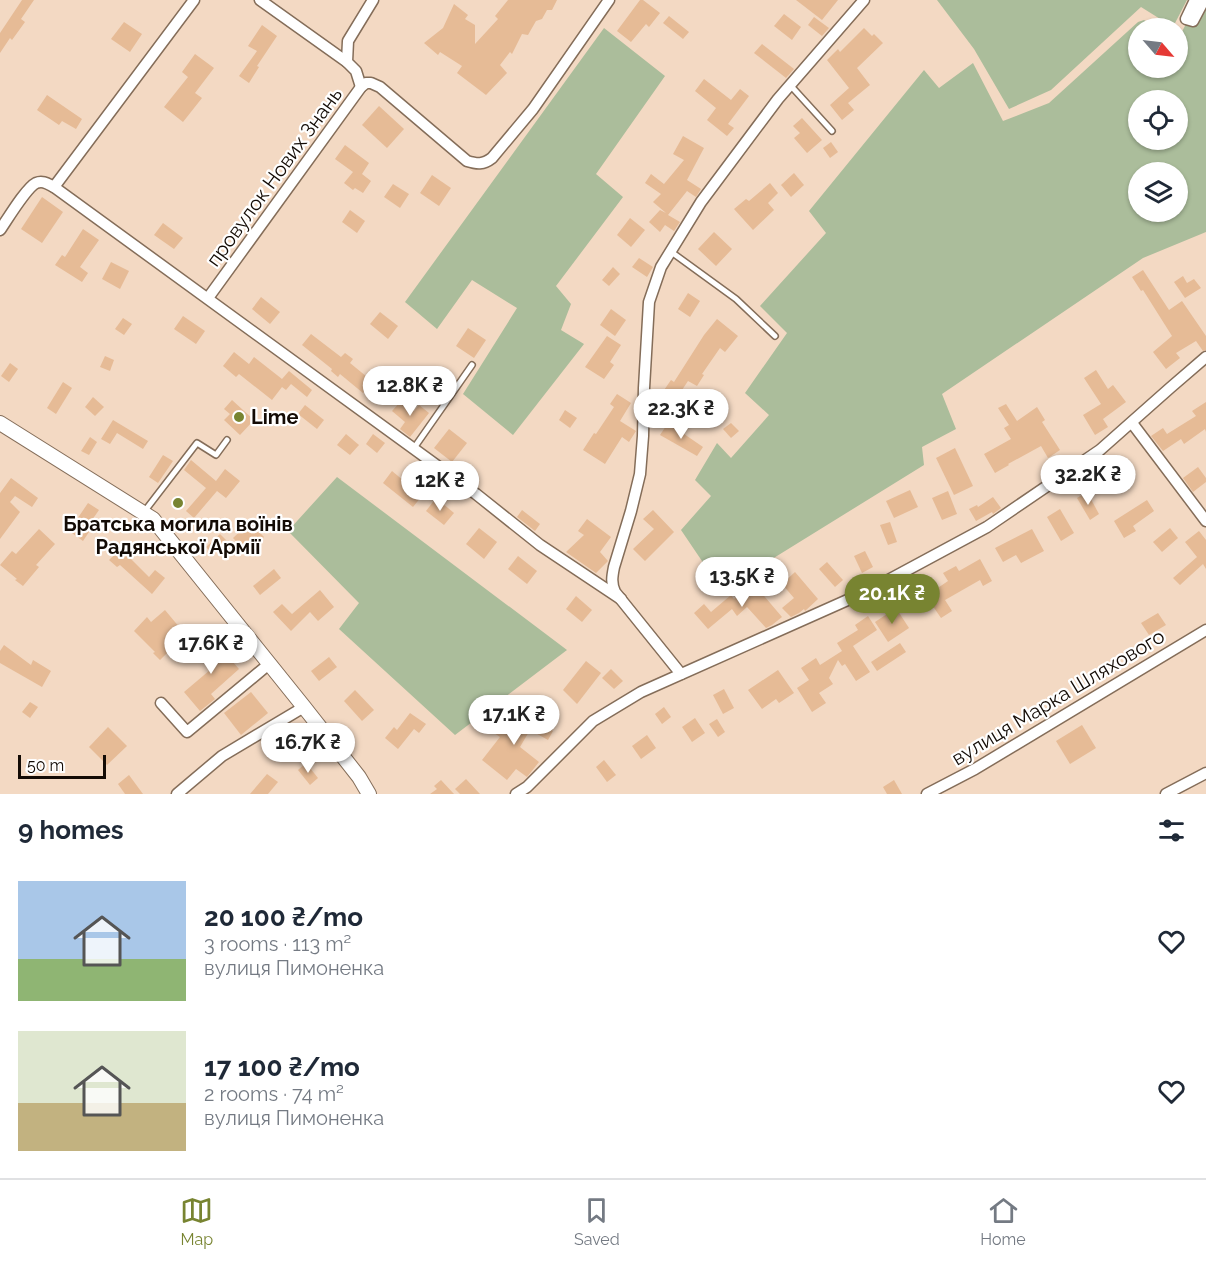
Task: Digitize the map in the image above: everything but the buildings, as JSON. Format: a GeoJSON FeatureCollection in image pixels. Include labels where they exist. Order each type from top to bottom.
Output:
{"type":"FeatureCollection","features":[{"type":"Feature","properties":{"kind":"street"},"geometry":{"type":"LineString","coordinates":[[54,187],[194,0]]}},
{"type":"Feature","properties":{"kind":"street"},"geometry":{"type":"LineString","coordinates":[[260,0],[347,62],[356,71],[361,87]]}},
{"type":"Feature","properties":{"kind":"street"},"geometry":{"type":"LineString","coordinates":[[347,62],[348,41],[373,0]]}},
{"type":"Feature","properties":{"kind":"street","name":"провулок Нових Знань"},"geometry":{"type":"LineString","coordinates":[[208,298],[366,83],[380,87],[466,161],[475,164],[485,163],[492,158],[533,109],[609,0]]}},
{"type":"Feature","properties":{"kind":"street"},"geometry":{"type":"LineString","coordinates":[[681,674],[615,592],[611,577],[640,474],[644,436],[649,302],[670,251],[701,202],[790,84],[864,0]]}},
{"type":"Feature","properties":{"kind":"street"},"geometry":{"type":"LineString","coordinates":[[1195,0],[1186,19],[1193,21],[1204,0]]}},
{"type":"Feature","properties":{"kind":"street"},"geometry":{"type":"LineString","coordinates":[[0,230],[30,188],[44,181],[208,298],[492,507],[540,545],[621,599]]}},
{"type":"Feature","properties":{"kind":"street"},"geometry":{"type":"LineString","coordinates":[[516,794],[530,790],[593,721],[641,692],[870,590],[987,527],[1100,450],[1206,357]]}},
{"type":"Feature","properties":{"kind":"street"},"geometry":{"type":"LineString","coordinates":[[0,423],[153,519],[359,777],[369,794]]}},
{"type":"Feature","properties":{"kind":"street"},"geometry":{"type":"LineString","coordinates":[[1132,423],[1206,521]]}},
{"type":"Feature","properties":{"kind":"street"},"geometry":{"type":"LineString","coordinates":[[597,582],[603,583],[607,580],[614,567]]}},
{"type":"Feature","properties":{"kind":"street","name":"вулиця Марка Шляхового"},"geometry":{"type":"LineString","coordinates":[[927,794],[975,769],[1206,630]]}},
{"type":"Feature","properties":{"kind":"street"},"geometry":{"type":"LineString","coordinates":[[161,703],[187,732],[269,664]]}},
{"type":"Feature","properties":{"kind":"street"},"geometry":{"type":"LineString","coordinates":[[177,794],[222,756],[304,707]]}},
{"type":"Feature","properties":{"kind":"street"},"geometry":{"type":"LineString","coordinates":[[1166,794],[1206,773]]}},
{"type":"Feature","properties":{"kind":"lane"},"geometry":{"type":"LineString","coordinates":[[790,84],[832,131]]}},
{"type":"Feature","properties":{"kind":"lane"},"geometry":{"type":"LineString","coordinates":[[670,251],[736,299],[775,336]]}},
{"type":"Feature","properties":{"kind":"lane"},"geometry":{"type":"LineString","coordinates":[[413,449],[472,365]]}},
{"type":"Feature","properties":{"kind":"lane"},"geometry":{"type":"LineString","coordinates":[[143,513],[197,443],[216,455],[227,440]]}},
{"type":"Feature","properties":{"kind":"green space"},"geometry":{"type":"Polygon","coordinates":[[[937,0],[1187,0],[1178,18],[1159,18],[1141,7],[1051,90],[1009,109],[974,49],[937,0]]]}},
{"type":"Feature","properties":{"kind":"green space"},"geometry":{"type":"Polygon","coordinates":[[[1206,9],[1206,232],[1143,258],[942,394],[956,429],[922,447],[924,465],[730,585],[704,564],[681,530],[711,496],[695,480],[717,443],[731,458],[769,415],[745,393],[787,333],[760,306],[826,233],[809,211],[924,70],[939,88],[973,63],[1003,121],[1049,103],[1128,31],[1128,78],[1188,78],[1188,24],[1197,25],[1206,9]]]}},
{"type":"Feature","properties":{"kind":"green space"},"geometry":{"type":"Polygon","coordinates":[[[604,28],[665,76],[596,174],[623,197],[556,286],[571,304],[561,330],[584,344],[513,435],[463,394],[517,308],[472,280],[437,329],[405,302],[604,28]]]}},
{"type":"Feature","properties":{"kind":"green space"},"geometry":{"type":"Polygon","coordinates":[[[337,477],[567,650],[455,735],[339,629],[359,603],[288,531],[337,477]]]}},
{"type":"Feature","properties":{"kind":"place","name":"Lime"},"geometry":{"type":"Point","coordinates":[239,417]}},
{"type":"Feature","properties":{"kind":"place","name":"Братська могила воїнів Радянської Армії"},"geometry":{"type":"Point","coordinates":[178,503]}}]}
